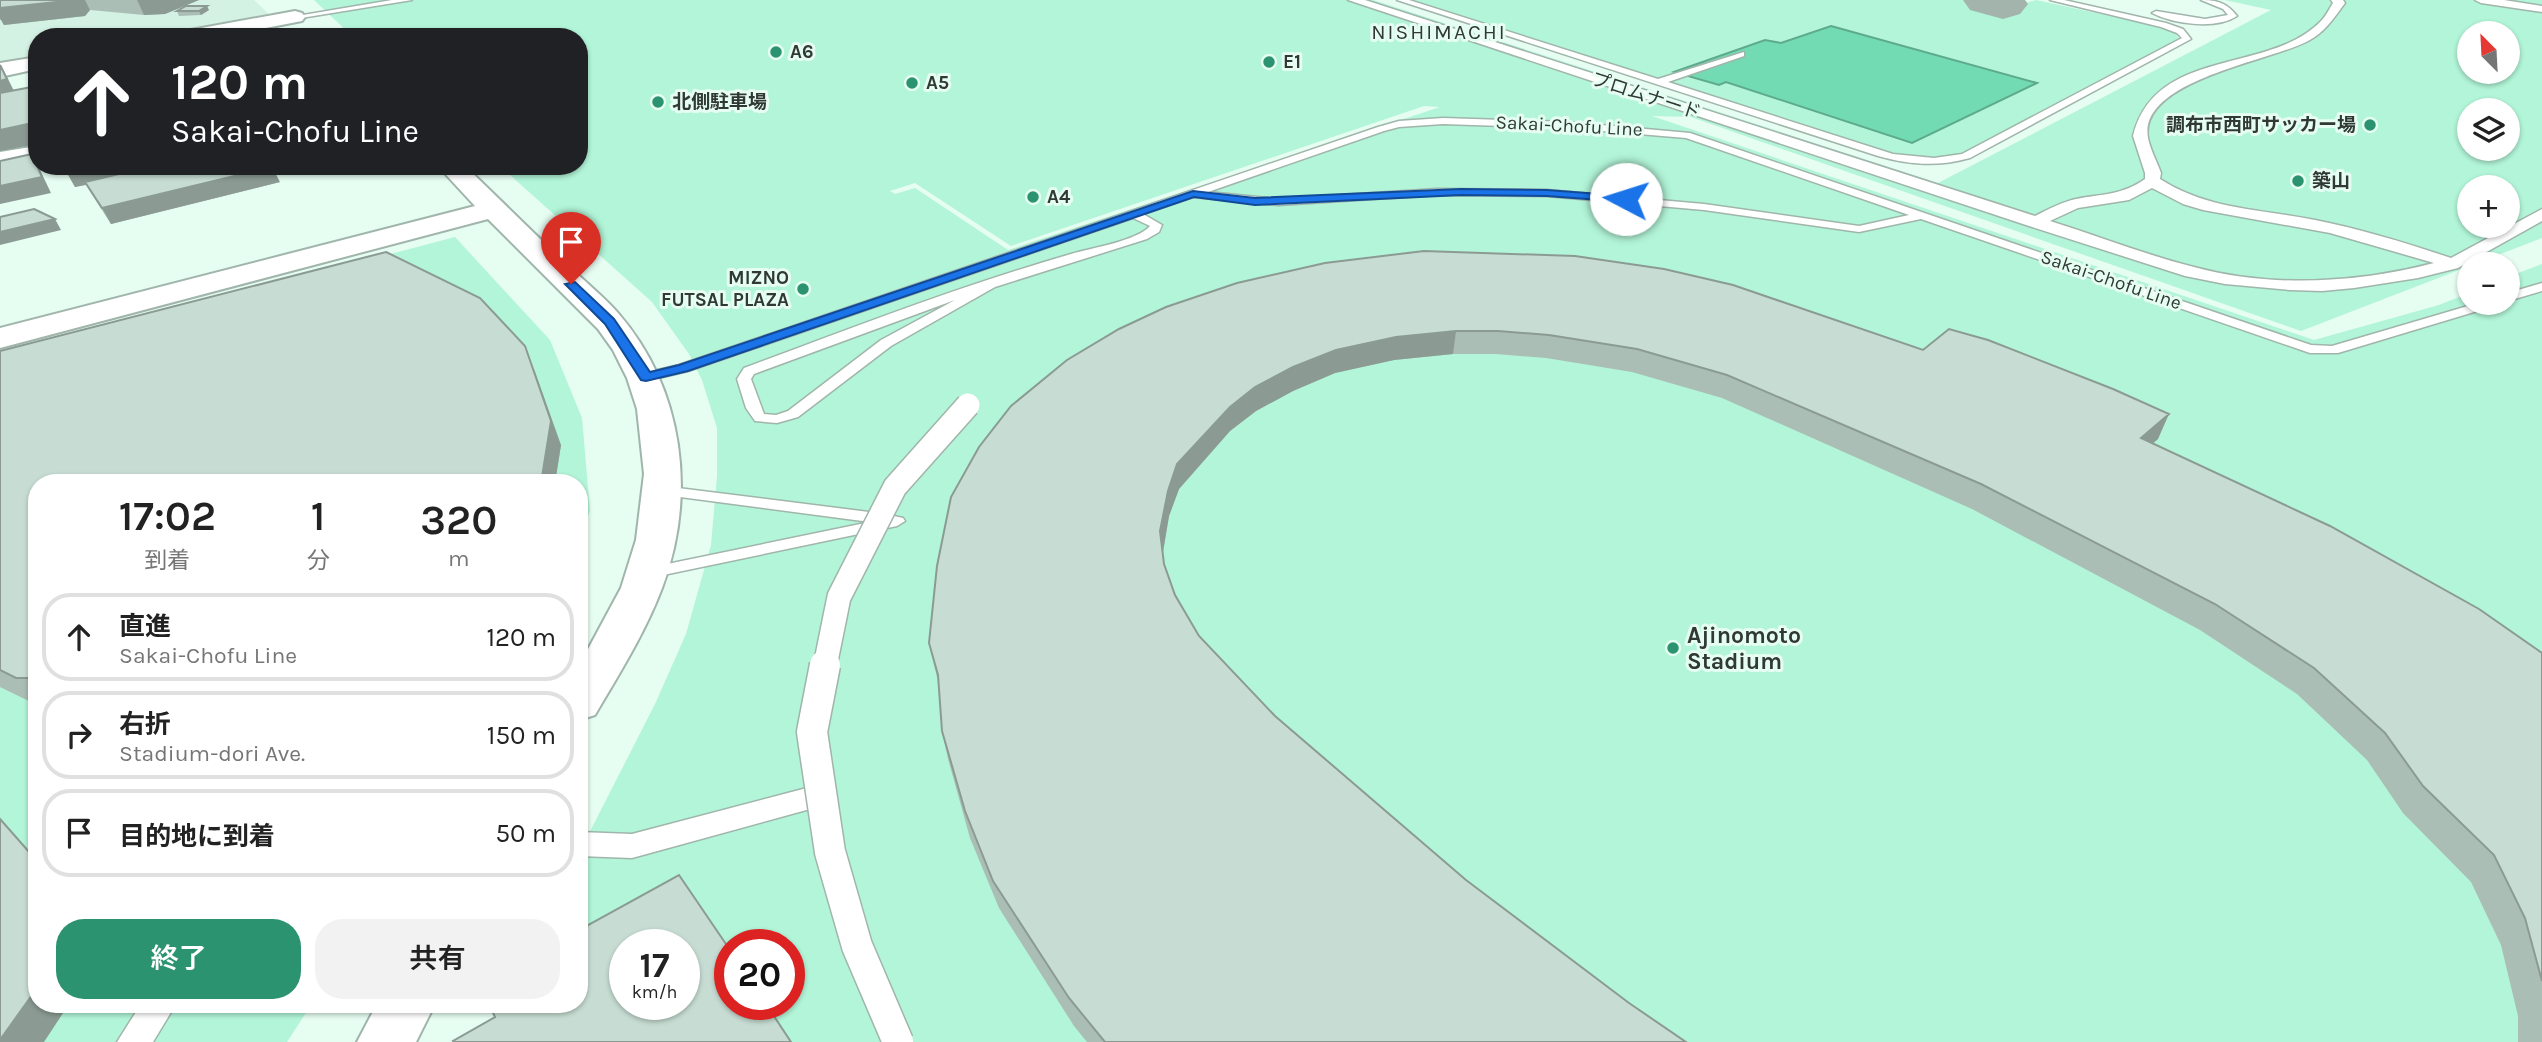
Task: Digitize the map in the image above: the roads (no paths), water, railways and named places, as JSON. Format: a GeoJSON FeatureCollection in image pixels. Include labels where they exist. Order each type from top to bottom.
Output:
{"type":"FeatureCollection","features":[{"type":"Feature","properties":{"kind":"street"},"geometry":{"type":"LineString","coordinates":[[278,0],[307,28]]}},
{"type":"Feature","properties":{"kind":"street","name":"プロムナード"},"geometry":{"type":"LineString","coordinates":[[1354,0],[2162,265],[2255,284],[2308,287],[2363,284],[2403,278],[2452,264],[2542,214]]}},
{"type":"Feature","properties":{"kind":"street"},"geometry":{"type":"LineString","coordinates":[[2117,200],[2140,192],[2152,181],[2153,173],[2140,136],[2152,106],[2170,90],[2203,73],[2244,61],[2317,33],[2331,19],[2338,1],[2354,0]]}},
{"type":"Feature","properties":{"kind":"street"},"geometry":{"type":"LineString","coordinates":[[2481,0],[2542,9]]}},
{"type":"Feature","properties":{"kind":"street"},"geometry":{"type":"LineString","coordinates":[[234,28],[295,17]]}},
{"type":"Feature","properties":{"kind":"street"},"geometry":{"type":"LineString","coordinates":[[0,70],[28,65]]}},
{"type":"Feature","properties":{"kind":"street"},"geometry":{"type":"LineString","coordinates":[[0,160],[28,155]]}},
{"type":"Feature","properties":{"kind":"street"},"geometry":{"type":"LineString","coordinates":[[459,175],[609,322],[646,377],[660,433],[662,491],[659,526],[647,574],[614,644],[588,689]]}},
{"type":"Feature","properties":{"kind":"street"},"geometry":{"type":"LineString","coordinates":[[2152,181],[2172,194],[2207,208]]}},
{"type":"Feature","properties":{"kind":"street"},"geometry":{"type":"LineString","coordinates":[[2035,223],[2071,205],[2117,200],[2207,208],[2325,227],[2378,240],[2452,264]]}},
{"type":"Feature","properties":{"kind":"street"},"geometry":{"type":"LineString","coordinates":[[0,338],[494,209]]}},
{"type":"Feature","properties":{"kind":"street"},"geometry":{"type":"LineString","coordinates":[[898,1042],[857,946],[830,852],[812,732],[839,597],[895,487],[968,405]]}},
{"type":"Feature","properties":{"kind":"street"},"geometry":{"type":"LineString","coordinates":[[588,844],[632,846],[822,795]]}},
{"type":"Feature","properties":{"kind":"street"},"geometry":{"type":"LineString","coordinates":[[134,1042],[154,1013]]}},
{"type":"Feature","properties":{"kind":"street"},"geometry":{"type":"LineString","coordinates":[[386,1042],[402,1013]]}},
{"type":"Feature","properties":{"kind":"lane"},"geometry":{"type":"LineString","coordinates":[[295,17],[408,0]]}},
{"type":"Feature","properties":{"kind":"lane"},"geometry":{"type":"LineString","coordinates":[[1401,0],[1894,157],[1925,162],[1956,159],[2187,39],[2180,31],[2163,25],[2061,1]]}},
{"type":"Feature","properties":{"kind":"lane"},"geometry":{"type":"LineString","coordinates":[[2099,0],[2195,20],[2222,20],[2233,16],[2227,8],[2205,0]]}},
{"type":"Feature","properties":{"kind":"lane"},"geometry":{"type":"LineString","coordinates":[[1657,83],[1741,54]]}},
{"type":"Feature","properties":{"kind":"lane","name":"Sakai-Chofu Line"},"geometry":{"type":"LineString","coordinates":[[646,377],[683,368],[1399,124],[1443,121],[1568,125],[1687,135],[2310,349],[2333,350],[2457,313]]}},
{"type":"Feature","properties":{"kind":"lane"},"geometry":{"type":"LineString","coordinates":[[1193,194],[1230,200],[1278,202],[1437,192],[1547,193],[1704,207],[1859,229],[1923,216]]}},
{"type":"Feature","properties":{"kind":"lane"},"geometry":{"type":"LineString","coordinates":[[989,286],[886,343],[793,414],[777,419],[760,418],[752,408],[744,379],[749,370],[904,313],[1143,237],[1155,230],[1156,225],[1134,214]]}},
{"type":"Feature","properties":{"kind":"lane"},"geometry":{"type":"LineString","coordinates":[[2520,293],[2542,287]]}},
{"type":"Feature","properties":{"kind":"lane"},"geometry":{"type":"LineString","coordinates":[[647,574],[897,521],[662,491]]}},
{"type":"Feature","properties":{"kind":"place","name":"A6"},"geometry":{"type":"Point","coordinates":[776,52]}},
{"type":"Feature","properties":{"kind":"place","name":"E1"},"geometry":{"type":"Point","coordinates":[1269,62]}},
{"type":"Feature","properties":{"kind":"place","name":"A5"},"geometry":{"type":"Point","coordinates":[912,83]}},
{"type":"Feature","properties":{"kind":"place","name":"北側駐車場"},"geometry":{"type":"Point","coordinates":[658,102]}},
{"type":"Feature","properties":{"kind":"place","name":"調布市西町サッカー場"},"geometry":{"type":"Point","coordinates":[2370,125]}},
{"type":"Feature","properties":{"kind":"place","name":"築山"},"geometry":{"type":"Point","coordinates":[2298,181]}},
{"type":"Feature","properties":{"kind":"place","name":"A4"},"geometry":{"type":"Point","coordinates":[1033,197]}},
{"type":"Feature","properties":{"kind":"place","name":"MIZNO FUTSAL PLAZA"},"geometry":{"type":"Point","coordinates":[803,289]}},
{"type":"Feature","properties":{"kind":"place","name":"Ajinomoto Stadium"},"geometry":{"type":"Point","coordinates":[1673,648]}},
{"type":"Feature","properties":{"kind":"district","name":"NISHIMACHI"},"geometry":{"type":"Point","coordinates":[1439,32]}}]}
